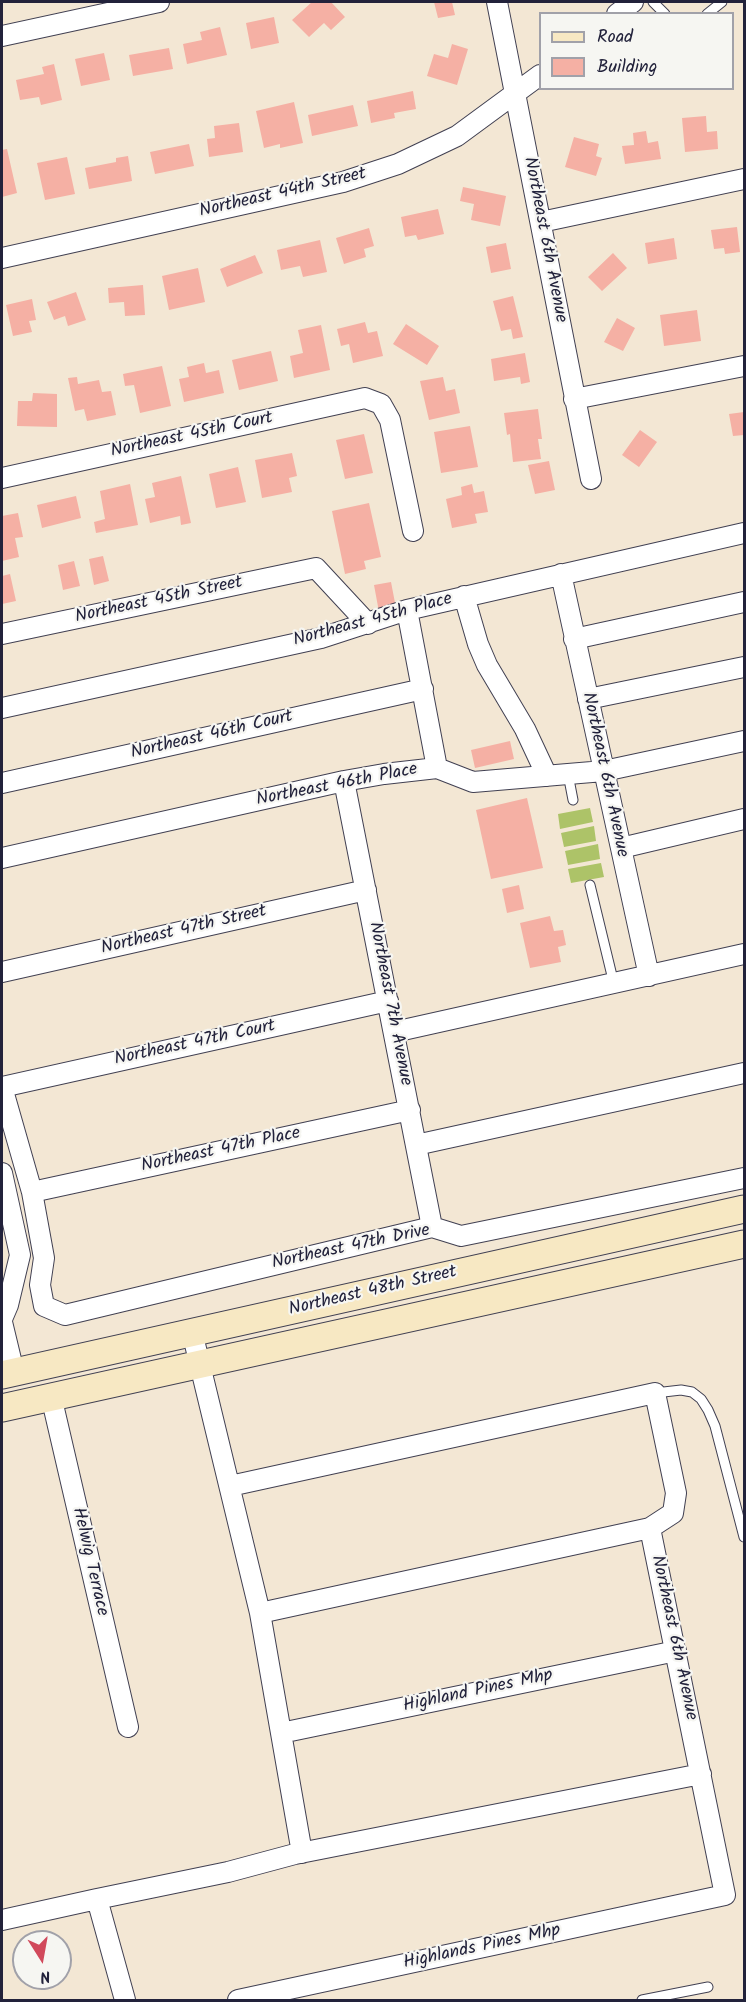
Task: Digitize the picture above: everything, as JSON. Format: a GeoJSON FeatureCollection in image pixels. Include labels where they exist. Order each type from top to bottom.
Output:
{"type":"FeatureCollection","features":[{"type":"Feature","properties":{"kind":"main road","name":"Northeast 48th Street"},"geometry":{"type":"LineString","coordinates":[[6,1380],[192,1332],[744,1209]]}},
{"type":"Feature","properties":{"kind":"main road","name":"Northeast 48th Street"},"geometry":{"type":"LineString","coordinates":[[2,1408],[744,1244]]}},
{"type":"Feature","properties":{"kind":"street"},"geometry":{"type":"LineString","coordinates":[[2,36],[159,2]]}},
{"type":"Feature","properties":{"kind":"street","name":"Northeast 6th Avenue"},"geometry":{"type":"LineString","coordinates":[[497,2],[591,479]]}},
{"type":"Feature","properties":{"kind":"street"},"geometry":{"type":"LineString","coordinates":[[620,12],[633,2]]}},
{"type":"Feature","properties":{"kind":"street","name":"Northeast 44th Street"},"geometry":{"type":"LineString","coordinates":[[2,258],[343,182],[387,168],[456,136],[539,76]]}},
{"type":"Feature","properties":{"kind":"street"},"geometry":{"type":"LineString","coordinates":[[541,222],[744,179]]}},
{"type":"Feature","properties":{"kind":"street"},"geometry":{"type":"LineString","coordinates":[[574,399],[744,366]]}},
{"type":"Feature","properties":{"kind":"street","name":"Northeast 45th Court"},"geometry":{"type":"LineString","coordinates":[[2,478],[365,398],[381,404],[390,420],[413,531]]}},
{"type":"Feature","properties":{"kind":"street","name":"Northeast 45th Place"},"geometry":{"type":"LineString","coordinates":[[2,708],[321,638],[407,610],[744,533]]}},
{"type":"Feature","properties":{"kind":"street","name":"Northeast 45th Street"},"geometry":{"type":"LineString","coordinates":[[2,634],[316,568],[368,624]]}},
{"type":"Feature","properties":{"kind":"street","name":"Northeast 6th Avenue"},"geometry":{"type":"LineString","coordinates":[[561,574],[649,976]]}},
{"type":"Feature","properties":{"kind":"street"},"geometry":{"type":"LineString","coordinates":[[465,596],[478,644],[487,665],[525,729],[547,776]]}},
{"type":"Feature","properties":{"kind":"street"},"geometry":{"type":"LineString","coordinates":[[574,639],[744,602]]}},
{"type":"Feature","properties":{"kind":"street"},"geometry":{"type":"LineString","coordinates":[[407,610],[437,768]]}},
{"type":"Feature","properties":{"kind":"street"},"geometry":{"type":"LineString","coordinates":[[588,699],[744,667]]}},
{"type":"Feature","properties":{"kind":"street","name":"Northeast 46th Court"},"geometry":{"type":"LineString","coordinates":[[2,783],[423,689]]}},
{"type":"Feature","properties":{"kind":"street","name":"Northeast 46th Place"},"geometry":{"type":"LineString","coordinates":[[2,858],[344,781],[437,768],[473,782],[604,771],[744,741]]}},
{"type":"Feature","properties":{"kind":"street","name":"Northeast 7th Avenue"},"geometry":{"type":"LineString","coordinates":[[344,781],[432,1227]]}},
{"type":"Feature","properties":{"kind":"street"},"geometry":{"type":"LineString","coordinates":[[621,848],[744,819]]}},
{"type":"Feature","properties":{"kind":"street","name":"Northeast 47th Street"},"geometry":{"type":"LineString","coordinates":[[2,972],[366,890]]}},
{"type":"Feature","properties":{"kind":"street"},"geometry":{"type":"LineString","coordinates":[[394,1032],[744,954]]}},
{"type":"Feature","properties":{"kind":"street","name":"Northeast 47th Court"},"geometry":{"type":"LineString","coordinates":[[2,1087],[388,1001]]}},
{"type":"Feature","properties":{"kind":"street"},"geometry":{"type":"LineString","coordinates":[[416,1145],[744,1073]]}},
{"type":"Feature","properties":{"kind":"street"},"geometry":{"type":"LineString","coordinates":[[2,1087],[32,1192]]}},
{"type":"Feature","properties":{"kind":"street","name":"Northeast 47th Place"},"geometry":{"type":"LineString","coordinates":[[32,1192],[410,1110]]}},
{"type":"Feature","properties":{"kind":"street","name":"Northeast 47th Drive"},"geometry":{"type":"LineString","coordinates":[[32,1192],[44,1258],[40,1285],[44,1306],[65,1315],[432,1227],[461,1236],[744,1178]]}},
{"type":"Feature","properties":{"kind":"street"},"geometry":{"type":"LineString","coordinates":[[2,1179],[20,1256],[2,1321],[6,1380]]}},
{"type":"Feature","properties":{"kind":"street"},"geometry":{"type":"LineString","coordinates":[[192,1332],[260,1613],[302,1853]]}},
{"type":"Feature","properties":{"kind":"street"},"geometry":{"type":"LineString","coordinates":[[230,1486],[655,1393],[676,1493],[673,1513],[650,1528],[260,1613]]}},
{"type":"Feature","properties":{"kind":"street","name":"Helwig Terrace"},"geometry":{"type":"LineString","coordinates":[[51,1396],[128,1727]]}},
{"type":"Feature","properties":{"kind":"street","name":"Northeast 6th Avenue"},"geometry":{"type":"LineString","coordinates":[[650,1528],[725,1895]]}},
{"type":"Feature","properties":{"kind":"street","name":"Highland Pines Mhp"},"geometry":{"type":"LineString","coordinates":[[281,1733],[675,1652]]}},
{"type":"Feature","properties":{"kind":"street"},"geometry":{"type":"LineString","coordinates":[[2,1920],[228,1872],[302,1853],[701,1774]]}},
{"type":"Feature","properties":{"kind":"street","name":"Highlands Pines Mhp"},"geometry":{"type":"LineString","coordinates":[[238,2001],[725,1895]]}},
{"type":"Feature","properties":{"kind":"street"},"geometry":{"type":"LineString","coordinates":[[98,1899],[125,2001]]}},
{"type":"Feature","properties":{"kind":"lane"},"geometry":{"type":"LineString","coordinates":[[710,12],[722,2]]}},
{"type":"Feature","properties":{"kind":"lane"},"geometry":{"type":"LineString","coordinates":[[568,774],[573,800]]}},
{"type":"Feature","properties":{"kind":"lane"},"geometry":{"type":"LineString","coordinates":[[590,885],[614,984]]}},
{"type":"Feature","properties":{"kind":"lane"},"geometry":{"type":"LineString","coordinates":[[655,1393],[681,1390],[692,1392],[701,1399],[708,1410],[715,1426],[744,1537]]}},
{"type":"Feature","properties":{"kind":"lane"},"geometry":{"type":"LineString","coordinates":[[642,2001],[708,1987]]}},
{"type":"Feature","properties":{"kind":"green space"},"geometry":{"type":"Polygon","coordinates":[[[590,808],[593,822],[560,829],[558,814],[590,808]]]}},
{"type":"Feature","properties":{"kind":"green space"},"geometry":{"type":"Polygon","coordinates":[[[594,826],[596,841],[564,847],[561,833],[594,826]]]}},
{"type":"Feature","properties":{"kind":"green space"},"geometry":{"type":"Polygon","coordinates":[[[598,844],[600,859],[568,865],[565,851],[598,844]]]}},
{"type":"Feature","properties":{"kind":"green space"},"geometry":{"type":"Polygon","coordinates":[[[601,863],[604,877],[571,883],[568,869],[601,863]]]}},
{"type":"Feature","properties":{"kind":"building"},"geometry":{"type":"Polygon","coordinates":[[[312,2],[331,2],[345,17],[331,30],[324,23],[309,37],[292,20],[312,2]]]}},
{"type":"Feature","properties":{"kind":"building"},"geometry":{"type":"Polygon","coordinates":[[[434,2],[452,2],[455,15],[438,18],[434,2]]]}},
{"type":"Feature","properties":{"kind":"building"},"geometry":{"type":"Polygon","coordinates":[[[274,17],[279,43],[251,49],[246,23],[274,17]]]}},
{"type":"Feature","properties":{"kind":"building"},"geometry":{"type":"Polygon","coordinates":[[[220,27],[227,55],[187,64],[183,44],[202,40],[200,32],[220,27]]]}},
{"type":"Feature","properties":{"kind":"building"},"geometry":{"type":"Polygon","coordinates":[[[452,44],[468,49],[457,85],[427,76],[434,54],[448,58],[452,44]]]}},
{"type":"Feature","properties":{"kind":"building"},"geometry":{"type":"Polygon","coordinates":[[[169,48],[173,69],[133,76],[129,55],[169,48]]]}},
{"type":"Feature","properties":{"kind":"building"},"geometry":{"type":"Polygon","coordinates":[[[104,53],[110,80],[81,86],[75,59],[104,53]]]}},
{"type":"Feature","properties":{"kind":"building"},"geometry":{"type":"Polygon","coordinates":[[[54,64],[62,100],[41,105],[39,97],[20,100],[16,80],[44,74],[42,67],[54,64]]]}},
{"type":"Feature","properties":{"kind":"building"},"geometry":{"type":"Polygon","coordinates":[[[413,91],[416,109],[394,113],[395,118],[371,123],[367,101],[413,91]]]}},
{"type":"Feature","properties":{"kind":"building"},"geometry":{"type":"Polygon","coordinates":[[[294,102],[303,143],[280,148],[280,144],[264,148],[256,111],[294,102]]]}},
{"type":"Feature","properties":{"kind":"building"},"geometry":{"type":"Polygon","coordinates":[[[353,105],[358,126],[312,136],[308,115],[353,105]]]}},
{"type":"Feature","properties":{"kind":"building"},"geometry":{"type":"Polygon","coordinates":[[[706,116],[707,132],[717,131],[718,149],[685,152],[682,118],[706,116]]]}},
{"type":"Feature","properties":{"kind":"building"},"geometry":{"type":"Polygon","coordinates":[[[239,123],[243,152],[209,157],[207,139],[215,138],[214,126],[239,123]]]}},
{"type":"Feature","properties":{"kind":"building"},"geometry":{"type":"Polygon","coordinates":[[[646,131],[648,143],[658,141],[661,159],[625,164],[622,146],[634,145],[633,133],[646,131]]]}},
{"type":"Feature","properties":{"kind":"building"},"geometry":{"type":"Polygon","coordinates":[[[574,137],[599,144],[596,156],[602,158],[596,176],[565,167],[574,137]]]}},
{"type":"Feature","properties":{"kind":"building"},"geometry":{"type":"Polygon","coordinates":[[[189,144],[194,166],[155,174],[150,152],[189,144]]]}},
{"type":"Feature","properties":{"kind":"building"},"geometry":{"type":"Polygon","coordinates":[[[7,149],[17,193],[2,197],[2,150],[7,149]]]}},
{"type":"Feature","properties":{"kind":"building"},"geometry":{"type":"Polygon","coordinates":[[[128,156],[132,181],[89,189],[85,168],[116,162],[116,158],[128,156]]]}},
{"type":"Feature","properties":{"kind":"building"},"geometry":{"type":"Polygon","coordinates":[[[67,157],[75,194],[45,200],[37,163],[67,157]]]}},
{"type":"Feature","properties":{"kind":"building"},"geometry":{"type":"Polygon","coordinates":[[[463,187],[506,196],[500,226],[471,220],[474,204],[460,201],[463,187]]]}},
{"type":"Feature","properties":{"kind":"building"},"geometry":{"type":"Polygon","coordinates":[[[438,209],[444,234],[418,240],[416,235],[405,237],[401,217],[438,209]]]}},
{"type":"Feature","properties":{"kind":"building"},"geometry":{"type":"Polygon","coordinates":[[[737,227],[740,252],[725,254],[724,248],[714,249],[711,230],[737,227]]]}},
{"type":"Feature","properties":{"kind":"building"},"geometry":{"type":"Polygon","coordinates":[[[369,228],[374,246],[364,249],[366,257],[344,264],[336,238],[369,228]]]}},
{"type":"Feature","properties":{"kind":"building"},"geometry":{"type":"Polygon","coordinates":[[[674,238],[677,259],[648,264],[645,243],[674,238]]]}},
{"type":"Feature","properties":{"kind":"building"},"geometry":{"type":"Polygon","coordinates":[[[320,240],[327,272],[303,277],[300,266],[281,270],[277,250],[320,240]]]}},
{"type":"Feature","properties":{"kind":"building"},"geometry":{"type":"Polygon","coordinates":[[[506,243],[511,269],[491,273],[486,247],[506,243]]]}},
{"type":"Feature","properties":{"kind":"building"},"geometry":{"type":"Polygon","coordinates":[[[613,253],[627,268],[602,291],[588,277],[613,253]]]}},
{"type":"Feature","properties":{"kind":"building"},"geometry":{"type":"Polygon","coordinates":[[[255,255],[263,273],[227,287],[220,269],[255,255]]]}},
{"type":"Feature","properties":{"kind":"building"},"geometry":{"type":"Polygon","coordinates":[[[198,268],[205,302],[169,310],[162,276],[198,268]]]}},
{"type":"Feature","properties":{"kind":"building"},"geometry":{"type":"Polygon","coordinates":[[[143,285],[145,315],[125,316],[124,302],[109,303],[108,288],[143,285]]]}},
{"type":"Feature","properties":{"kind":"building"},"geometry":{"type":"Polygon","coordinates":[[[76,292],[86,320],[68,326],[65,316],[54,320],[47,302],[76,292]]]}},
{"type":"Feature","properties":{"kind":"building"},"geometry":{"type":"Polygon","coordinates":[[[513,296],[523,337],[513,339],[511,329],[501,331],[493,301],[513,296]]]}},
{"type":"Feature","properties":{"kind":"building"},"geometry":{"type":"Polygon","coordinates":[[[32,299],[36,320],[29,321],[32,332],[13,336],[6,305],[32,299]]]}},
{"type":"Feature","properties":{"kind":"building"},"geometry":{"type":"Polygon","coordinates":[[[697,310],[701,341],[664,346],[660,315],[697,310]]]}},
{"type":"Feature","properties":{"kind":"building"},"geometry":{"type":"Polygon","coordinates":[[[617,318],[635,328],[623,351],[604,342],[617,318]]]}},
{"type":"Feature","properties":{"kind":"building"},"geometry":{"type":"Polygon","coordinates":[[[365,322],[368,333],[377,331],[383,356],[353,363],[349,344],[341,346],[337,329],[365,322]]]}},
{"type":"Feature","properties":{"kind":"building"},"geometry":{"type":"Polygon","coordinates":[[[406,324],[439,346],[427,365],[393,344],[406,324]]]}},
{"type":"Feature","properties":{"kind":"building"},"geometry":{"type":"Polygon","coordinates":[[[321,325],[330,370],[294,378],[290,356],[303,353],[298,330],[321,325]]]}},
{"type":"Feature","properties":{"kind":"building"},"geometry":{"type":"Polygon","coordinates":[[[271,351],[278,381],[239,390],[232,360],[271,351]]]}},
{"type":"Feature","properties":{"kind":"building"},"geometry":{"type":"Polygon","coordinates":[[[525,353],[530,382],[521,384],[520,377],[494,381],[491,359],[525,353]]]}},
{"type":"Feature","properties":{"kind":"building"},"geometry":{"type":"Polygon","coordinates":[[[204,363],[206,373],[219,370],[224,393],[184,402],[179,379],[189,377],[187,367],[204,363]]]}},
{"type":"Feature","properties":{"kind":"building"},"geometry":{"type":"Polygon","coordinates":[[[162,366],[171,406],[140,413],[134,385],[125,386],[123,374],[162,366]]]}},
{"type":"Feature","properties":{"kind":"building"},"geometry":{"type":"Polygon","coordinates":[[[77,377],[78,384],[99,380],[102,392],[111,391],[116,415],[87,421],[84,409],[75,411],[68,378],[77,377]]]}},
{"type":"Feature","properties":{"kind":"building"},"geometry":{"type":"Polygon","coordinates":[[[443,377],[446,391],[455,389],[460,413],[429,420],[420,381],[443,377]]]}},
{"type":"Feature","properties":{"kind":"building"},"geometry":{"type":"Polygon","coordinates":[[[33,393],[57,394],[57,427],[17,426],[18,401],[32,401],[33,393]]]}},
{"type":"Feature","properties":{"kind":"building"},"geometry":{"type":"Polygon","coordinates":[[[538,409],[542,439],[538,439],[541,459],[513,462],[510,434],[507,435],[504,413],[538,409]]]}},
{"type":"Feature","properties":{"kind":"building"},"geometry":{"type":"Polygon","coordinates":[[[744,412],[744,435],[733,436],[729,414],[744,412]]]}},
{"type":"Feature","properties":{"kind":"building"},"geometry":{"type":"Polygon","coordinates":[[[470,426],[478,467],[441,473],[434,432],[470,426]]]}},
{"type":"Feature","properties":{"kind":"building"},"geometry":{"type":"Polygon","coordinates":[[[640,430],[657,442],[639,467],[622,455],[640,430]]]}},
{"type":"Feature","properties":{"kind":"building"},"geometry":{"type":"Polygon","coordinates":[[[364,434],[373,473],[345,479],[336,440],[364,434]]]}},
{"type":"Feature","properties":{"kind":"building"},"geometry":{"type":"Polygon","coordinates":[[[292,453],[297,476],[289,478],[292,492],[262,498],[255,460],[292,453]]]}},
{"type":"Feature","properties":{"kind":"building"},"geometry":{"type":"Polygon","coordinates":[[[549,461],[555,490],[535,494],[528,465],[549,461]]]}},
{"type":"Feature","properties":{"kind":"building"},"geometry":{"type":"Polygon","coordinates":[[[238,467],[246,502],[216,508],[209,474],[238,467]]]}},
{"type":"Feature","properties":{"kind":"building"},"geometry":{"type":"Polygon","coordinates":[[[181,476],[191,523],[181,525],[180,516],[150,523],[145,499],[155,497],[152,483],[181,476]]]}},
{"type":"Feature","properties":{"kind":"building"},"geometry":{"type":"Polygon","coordinates":[[[130,484],[138,525],[96,533],[94,522],[105,519],[100,491],[130,484]]]}},
{"type":"Feature","properties":{"kind":"building"},"geometry":{"type":"Polygon","coordinates":[[[472,484],[474,493],[484,491],[488,512],[475,514],[477,523],[452,528],[446,499],[462,495],[461,487],[472,484]]]}},
{"type":"Feature","properties":{"kind":"building"},"geometry":{"type":"Polygon","coordinates":[[[76,496],[81,518],[42,528],[37,505],[76,496]]]}},
{"type":"Feature","properties":{"kind":"building"},"geometry":{"type":"Polygon","coordinates":[[[369,503],[381,557],[364,561],[366,569],[345,574],[332,511],[369,503]]]}},
{"type":"Feature","properties":{"kind":"building"},"geometry":{"type":"Polygon","coordinates":[[[18,513],[23,537],[15,538],[19,557],[2,561],[2,516],[18,513]]]}},
{"type":"Feature","properties":{"kind":"building"},"geometry":{"type":"Polygon","coordinates":[[[103,556],[109,581],[94,585],[89,559],[103,556]]]}},
{"type":"Feature","properties":{"kind":"building"},"geometry":{"type":"Polygon","coordinates":[[[74,561],[80,586],[63,590],[58,565],[74,561]]]}},
{"type":"Feature","properties":{"kind":"building"},"geometry":{"type":"Polygon","coordinates":[[[10,574],[16,601],[2,604],[2,576],[10,574]]]}},
{"type":"Feature","properties":{"kind":"building"},"geometry":{"type":"Polygon","coordinates":[[[391,582],[396,608],[379,612],[374,585],[391,582]]]}},
{"type":"Feature","properties":{"kind":"building"},"geometry":{"type":"Polygon","coordinates":[[[510,741],[514,759],[475,768],[471,750],[510,741]]]}},
{"type":"Feature","properties":{"kind":"building"},"geometry":{"type":"Polygon","coordinates":[[[527,798],[543,868],[491,879],[476,810],[527,798]]]}},
{"type":"Feature","properties":{"kind":"building"},"geometry":{"type":"Polygon","coordinates":[[[519,885],[524,909],[507,913],[502,889],[519,885]]]}},
{"type":"Feature","properties":{"kind":"building"},"geometry":{"type":"Polygon","coordinates":[[[550,916],[554,931],[563,930],[566,945],[558,947],[561,962],[530,968],[520,923],[550,916]]]}}]}
